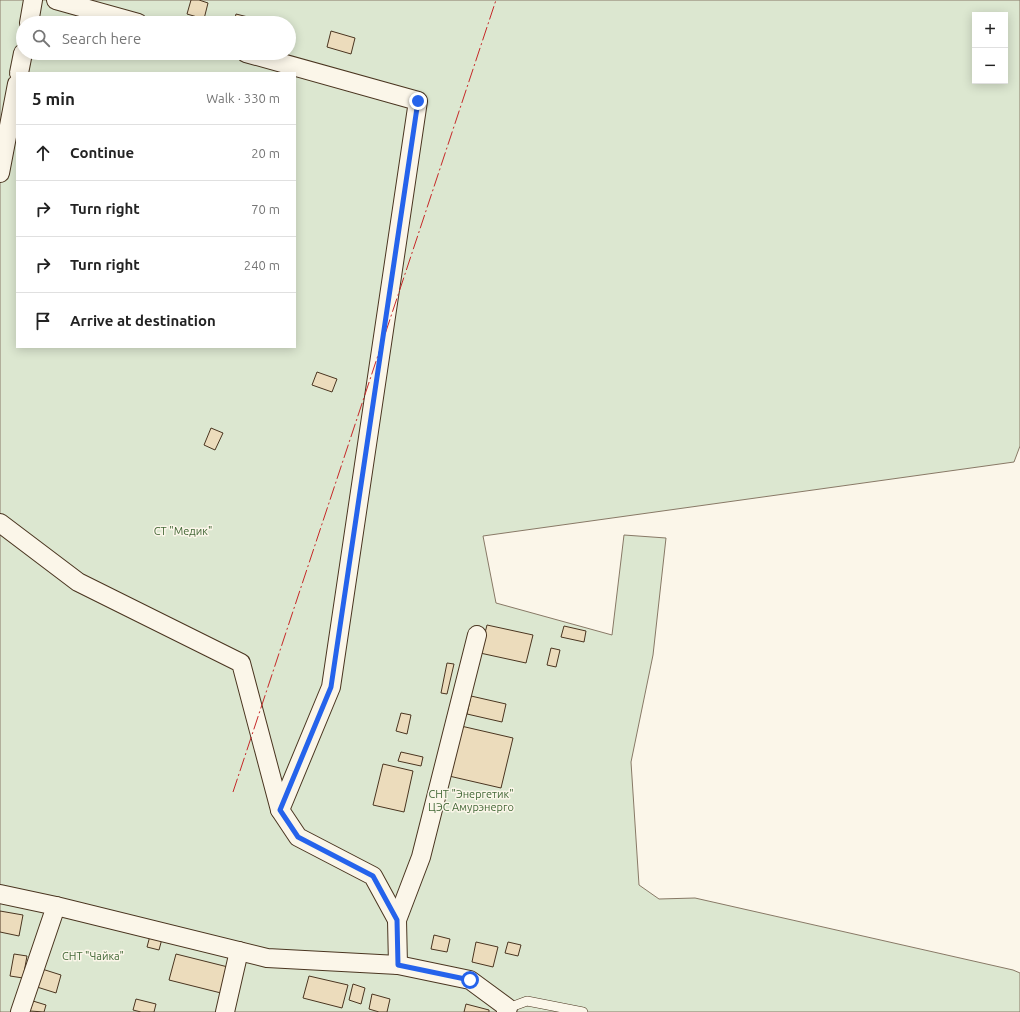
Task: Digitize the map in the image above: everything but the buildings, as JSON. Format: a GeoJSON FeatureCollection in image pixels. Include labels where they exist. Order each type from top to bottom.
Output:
{"type":"FeatureCollection","features":[{"type":"Feature","properties":{"kind":"street"},"geometry":{"type":"LineString","coordinates":[[30,16],[33,0]]}},
{"type":"Feature","properties":{"kind":"street"},"geometry":{"type":"LineString","coordinates":[[56,0],[113,16]]}},
{"type":"Feature","properties":{"kind":"street"},"geometry":{"type":"LineString","coordinates":[[19,72],[22,60]]}},
{"type":"Feature","properties":{"kind":"street"},"geometry":{"type":"LineString","coordinates":[[271,60],[418,101],[331,687],[280,810]]}},
{"type":"Feature","properties":{"kind":"street"},"geometry":{"type":"LineString","coordinates":[[0,173],[16,89]]}},
{"type":"Feature","properties":{"kind":"street"},"geometry":{"type":"LineString","coordinates":[[0,523],[78,582],[241,663],[280,810],[298,837],[373,876],[397,920]]}},
{"type":"Feature","properties":{"kind":"street"},"geometry":{"type":"LineString","coordinates":[[398,965],[397,920],[421,857],[477,635]]}},
{"type":"Feature","properties":{"kind":"street"},"geometry":{"type":"LineString","coordinates":[[0,894],[56,906],[267,958],[398,965],[470,980],[507,1010]]}},
{"type":"Feature","properties":{"kind":"street"},"geometry":{"type":"LineString","coordinates":[[20,1012],[56,906]]}},
{"type":"Feature","properties":{"kind":"street"},"geometry":{"type":"LineString","coordinates":[[225,1012],[239,952]]}},
{"type":"Feature","properties":{"kind":"lane"},"geometry":{"type":"LineString","coordinates":[[507,1010],[528,1001],[583,1012]]}},
{"type":"Feature","properties":{"kind":"green space"},"geometry":{"type":"Polygon","coordinates":[[[0,0],[1020,0],[1020,446],[1014,462],[483,536],[496,603],[612,635],[624,535],[666,538],[653,655],[631,762],[639,885],[659,899],[695,898],[1013,970],[1020,973],[1020,1012],[0,1012],[0,0]]]}},
{"type":"Feature","properties":{"kind":"power"},"geometry":{"type":"LineString","coordinates":[[233,792],[496,0]]}},
{"type":"Feature","properties":{"kind":"route"},"geometry":{"type":"LineString","coordinates":[[418,101],[331,687],[280,810],[298,837],[373,876],[397,920],[398,965],[470,980]]}},
{"type":"Feature","properties":{"kind":"park label","name":"СТ \"Медик\""},"geometry":{"type":"Point","coordinates":[183,531]}},
{"type":"Feature","properties":{"kind":"park label","name":"СНТ \"Энергетик\" ЦЭС Амурэнерго"},"geometry":{"type":"Point","coordinates":[471,800]}},
{"type":"Feature","properties":{"kind":"park label","name":"СНТ \"Чайка\""},"geometry":{"type":"Point","coordinates":[93,956]}}]}
